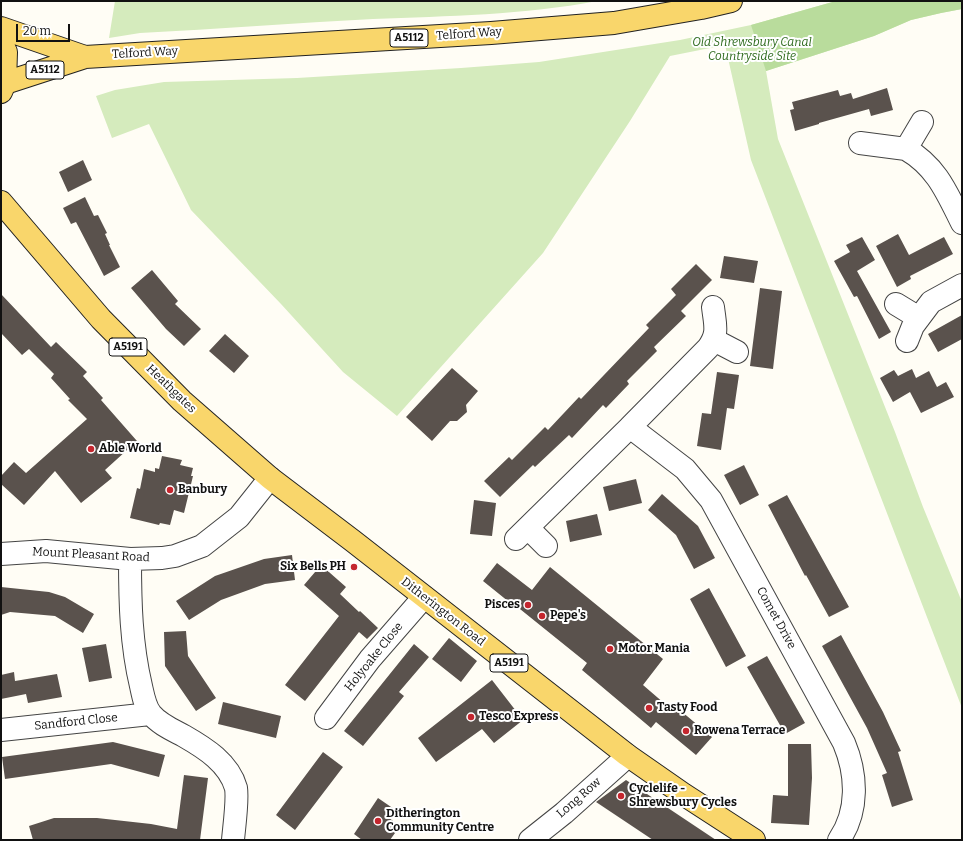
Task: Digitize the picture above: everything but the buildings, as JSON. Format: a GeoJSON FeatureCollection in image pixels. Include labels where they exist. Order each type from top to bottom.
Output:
{"type":"FeatureCollection","features":[{"type":"Feature","properties":{"kind":"main road","name":"Telford Way"},"geometry":{"type":"LineString","coordinates":[[3,88],[85,57],[491,33],[614,23],[701,8],[731,1]]}},
{"type":"Feature","properties":{"kind":"main road","name":"Telford Way"},"geometry":{"type":"LineString","coordinates":[[1,28],[85,57]]}},
{"type":"Feature","properties":{"kind":"main road","name":"A5112"},"geometry":{"type":"LineString","coordinates":[[1,42],[6,52],[3,88]]}},
{"type":"Feature","properties":{"kind":"main road","name":"Heathgates"},"geometry":{"type":"LineString","coordinates":[[1,202],[101,319],[182,401],[270,478]]}},
{"type":"Feature","properties":{"kind":"main road","name":"Ditherington Road"},"geometry":{"type":"LineString","coordinates":[[270,478],[627,755],[682,794],[754,840]]}},
{"type":"Feature","properties":{"kind":"street"},"geometry":{"type":"LineString","coordinates":[[906,149],[922,122]]}},
{"type":"Feature","properties":{"kind":"street"},"geometry":{"type":"LineString","coordinates":[[860,143],[906,149],[918,156],[930,167],[942,183],[962,223]]}},
{"type":"Feature","properties":{"kind":"street"},"geometry":{"type":"LineString","coordinates":[[907,341],[913,326],[931,302],[962,285]]}},
{"type":"Feature","properties":{"kind":"street"},"geometry":{"type":"LineString","coordinates":[[896,304],[919,318]]}},
{"type":"Feature","properties":{"kind":"street"},"geometry":{"type":"LineString","coordinates":[[546,546],[522,534],[708,348],[714,340],[716,330],[713,307]]}},
{"type":"Feature","properties":{"kind":"street"},"geometry":{"type":"LineString","coordinates":[[714,340],[737,352]]}},
{"type":"Feature","properties":{"kind":"street","name":"Comet Drive"},"geometry":{"type":"LineString","coordinates":[[630,427],[685,469],[711,500],[844,743],[850,757],[854,792],[852,814],[845,832],[839,840]]}},
{"type":"Feature","properties":{"kind":"street","name":"Mount Pleasant Road"},"geometry":{"type":"LineString","coordinates":[[1,554],[46,551],[130,559],[175,556],[202,546],[239,517],[270,478]]}},
{"type":"Feature","properties":{"kind":"street"},"geometry":{"type":"LineString","coordinates":[[130,559],[130,608],[133,645],[144,699],[150,714],[162,723],[206,749],[226,768],[236,789],[233,840]]}},
{"type":"Feature","properties":{"kind":"street","name":"Holyoake Close"},"geometry":{"type":"LineString","coordinates":[[326,718],[370,659],[424,597]]}},
{"type":"Feature","properties":{"kind":"street","name":"Sandford Close"},"geometry":{"type":"LineString","coordinates":[[1,730],[150,714]]}},
{"type":"Feature","properties":{"kind":"street","name":"Long Row"},"geometry":{"type":"LineString","coordinates":[[530,840],[564,812],[627,755]]}},
{"type":"Feature","properties":{"kind":"green space"},"geometry":{"type":"Polygon","coordinates":[[[115,1],[597,1],[570,6],[514,12],[140,33],[109,38],[115,1]]]}},
{"type":"Feature","properties":{"kind":"green space","name":"Old Shrewsbury Canal Countryside Site"},"geometry":{"type":"Polygon","coordinates":[[[836,1],[962,1],[962,9],[911,20],[874,36],[766,71],[778,139],[962,602],[962,708],[751,160],[725,45],[670,56],[630,121],[543,253],[397,416],[343,372],[281,304],[191,210],[149,124],[112,138],[96,96],[115,90],[164,82],[297,78],[539,62],[680,40],[751,25],[836,1]]]}},
{"type":"Feature","properties":{"kind":"green space"},"geometry":{"type":"Polygon","coordinates":[[[836,1],[962,1],[962,9],[911,20],[874,36],[766,71],[751,25],[836,1]]]}},
{"type":"Feature","properties":{"kind":"place","name":"Able World"},"geometry":{"type":"Point","coordinates":[91,449]}},
{"type":"Feature","properties":{"kind":"place","name":"Banbury"},"geometry":{"type":"Point","coordinates":[170,490]}},
{"type":"Feature","properties":{"kind":"place","name":"Six Bells PH"},"geometry":{"type":"Point","coordinates":[354,567]}},
{"type":"Feature","properties":{"kind":"place","name":"Pisces"},"geometry":{"type":"Point","coordinates":[528,605]}},
{"type":"Feature","properties":{"kind":"place","name":"Pepe's"},"geometry":{"type":"Point","coordinates":[542,616]}},
{"type":"Feature","properties":{"kind":"place","name":"Motor Mania"},"geometry":{"type":"Point","coordinates":[610,649]}},
{"type":"Feature","properties":{"kind":"place","name":"Tasty Food"},"geometry":{"type":"Point","coordinates":[649,708]}},
{"type":"Feature","properties":{"kind":"place","name":"Tesco Express"},"geometry":{"type":"Point","coordinates":[471,717]}},
{"type":"Feature","properties":{"kind":"place","name":"Rowena Terrace"},"geometry":{"type":"Point","coordinates":[686,731]}},
{"type":"Feature","properties":{"kind":"place","name":"Cyclelife - Shrewsbury Cycles"},"geometry":{"type":"Point","coordinates":[621,796]}},
{"type":"Feature","properties":{"kind":"place","name":"Ditherington Community Centre"},"geometry":{"type":"Point","coordinates":[378,821]}}]}
